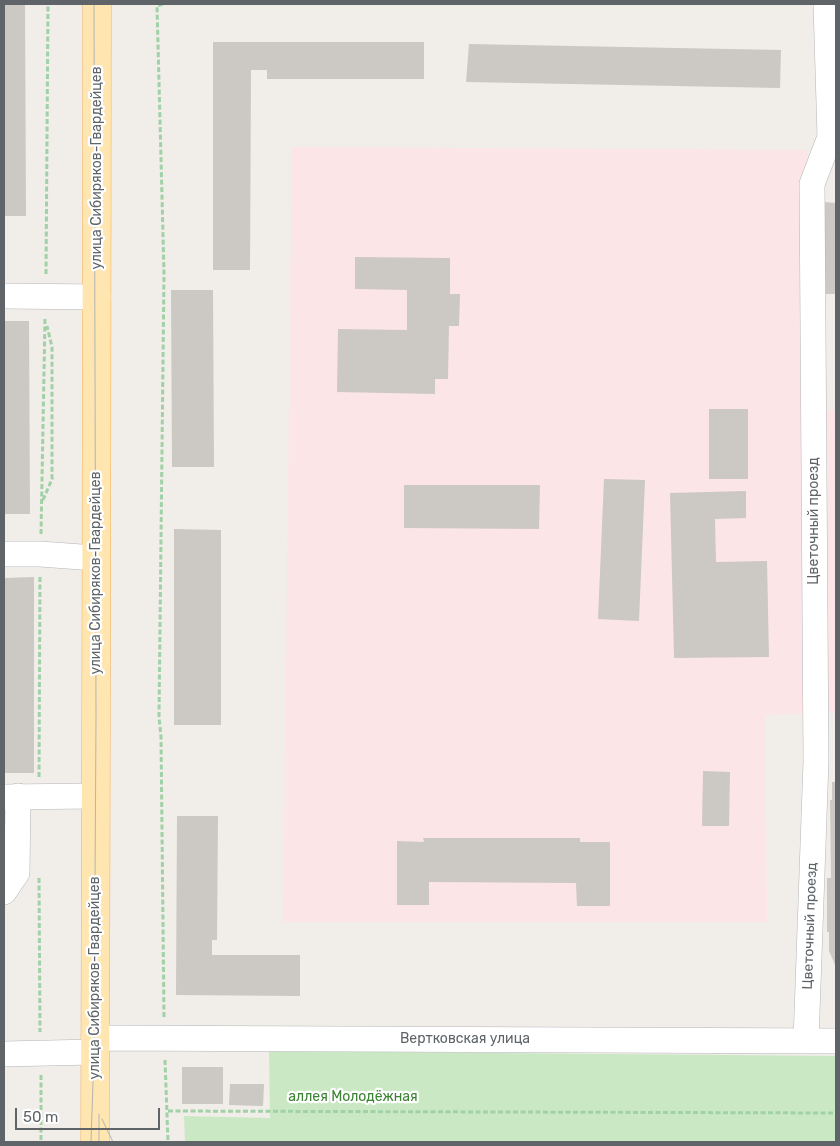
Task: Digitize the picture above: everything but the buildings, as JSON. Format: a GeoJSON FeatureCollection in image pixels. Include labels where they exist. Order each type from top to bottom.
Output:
{"type":"FeatureCollection","features":[{"type":"Feature","properties":{"kind":"main road","name":"улица Сибиряков-Гвардейцев"},"geometry":{"type":"LineString","coordinates":[[95,1142],[94,796],[98,297],[97,4]]}},
{"type":"Feature","properties":{"kind":"street","name":"Цветочный проезд"},"geometry":{"type":"LineString","coordinates":[[806,1041],[816,760],[812,184],[830,137],[826,4]]}},
{"type":"Feature","properties":{"kind":"street"},"geometry":{"type":"LineString","coordinates":[[4,296],[45,308],[98,297]]}},
{"type":"Feature","properties":{"kind":"street"},"geometry":{"type":"LineString","coordinates":[[4,554],[40,554],[95,558]]}},
{"type":"Feature","properties":{"kind":"street"},"geometry":{"type":"LineString","coordinates":[[4,892],[17,873],[11,796],[94,796]]}},
{"type":"Feature","properties":{"kind":"street","name":"Вертковская улица"},"geometry":{"type":"LineString","coordinates":[[4,1054],[164,1039],[836,1041]]}},
{"type":"Feature","properties":{"kind":"path"},"geometry":{"type":"LineString","coordinates":[[44,479],[48,4]]}},
{"type":"Feature","properties":{"kind":"path"},"geometry":{"type":"LineString","coordinates":[[163,4],[157,6],[164,272],[159,717],[162,737],[164,1039],[168,1142]]}},
{"type":"Feature","properties":{"kind":"path"},"geometry":{"type":"LineString","coordinates":[[42,503],[52,479],[52,347],[45,308]]}},
{"type":"Feature","properties":{"kind":"path"},"geometry":{"type":"LineString","coordinates":[[168,1111],[836,1113]]}},
{"type":"Feature","properties":{"kind":"shaded area"},"geometry":{"type":"Polygon","coordinates":[[[292,147],[808,150],[810,409],[836,410],[836,712],[765,715],[767,922],[283,922],[292,147]]]}},
{"type":"Feature","properties":{"kind":"green space","name":"аллея Молодёжная"},"geometry":{"type":"Polygon","coordinates":[[[269,1051],[836,1056],[836,1142],[185,1142],[184,1116],[270,1118],[269,1051]]]}},
{"type":"Feature","properties":{"kind":"tram line"},"geometry":{"type":"LineString","coordinates":[[91,1142],[94,1052],[96,717],[94,4]]}},
{"type":"Feature","properties":{"kind":"tram line"},"geometry":{"type":"LineString","coordinates":[[99,1114],[99,1142]]}},
{"type":"Feature","properties":{"kind":"tram line"},"geometry":{"type":"LineString","coordinates":[[102,1119],[113,1142]]}}]}
